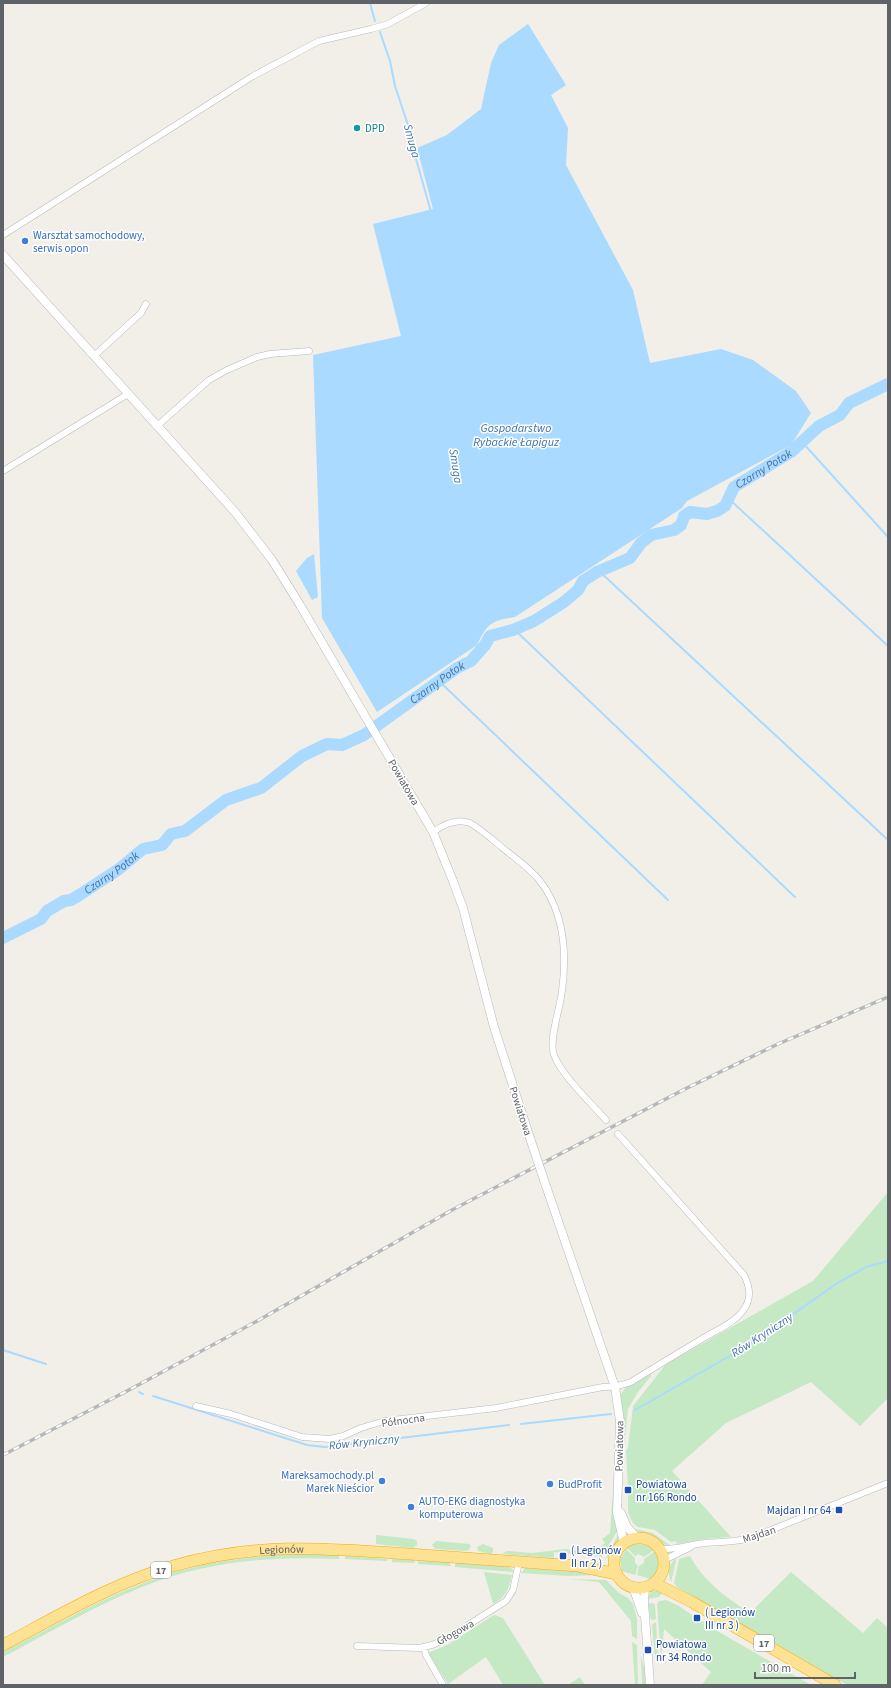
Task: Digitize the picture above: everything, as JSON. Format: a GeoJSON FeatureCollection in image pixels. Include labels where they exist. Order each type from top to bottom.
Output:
{"type":"FeatureCollection","features":[{"type":"Feature","properties":{"kind":"highway"},"geometry":{"type":"LineString","coordinates":[[617,1574],[615,1558],[618,1550],[624,1543],[637,1538],[652,1541],[662,1555],[664,1569],[653,1582]]}},
{"type":"Feature","properties":{"kind":"highway","name":"Legionów"},"geometry":{"type":"LineString","coordinates":[[3,1645],[89,1600],[131,1581],[178,1564],[240,1551],[274,1548],[323,1548],[578,1566],[617,1574]]}},
{"type":"Feature","properties":{"kind":"highway","name":"Legionów"},"geometry":{"type":"LineString","coordinates":[[578,1566],[601,1564],[615,1558]]}},
{"type":"Feature","properties":{"kind":"highway","name":"17"},"geometry":{"type":"LineString","coordinates":[[617,1574],[623,1582],[633,1587],[653,1582],[692,1602],[835,1685]]}},
{"type":"Feature","properties":{"kind":"main road","name":"Powiatowa"},"geometry":{"type":"LineString","coordinates":[[3,255],[235,512],[263,548],[300,605],[433,832],[454,881],[463,908],[492,1021],[544,1180],[615,1387],[620,1421],[617,1518],[622,1529],[624,1543]]}},
{"type":"Feature","properties":{"kind":"main road","name":"Powiatowa"},"geometry":{"type":"LineString","coordinates":[[618,1505],[627,1527],[637,1538]]}},
{"type":"Feature","properties":{"kind":"main road"},"geometry":{"type":"LineString","coordinates":[[645,1623],[653,1582]]}},
{"type":"Feature","properties":{"kind":"main road"},"geometry":{"type":"LineString","coordinates":[[633,1587],[645,1623],[650,1685]]}},
{"type":"Feature","properties":{"kind":"street"},"geometry":{"type":"LineString","coordinates":[[3,235],[259,73],[320,41],[388,24],[426,3]]}},
{"type":"Feature","properties":{"kind":"street"},"geometry":{"type":"LineString","coordinates":[[94,356],[141,313],[146,304]]}},
{"type":"Feature","properties":{"kind":"street"},"geometry":{"type":"LineString","coordinates":[[157,426],[204,383],[227,370],[257,357],[270,354],[310,351]]}},
{"type":"Feature","properties":{"kind":"street"},"geometry":{"type":"LineString","coordinates":[[3,471],[128,394]]}},
{"type":"Feature","properties":{"kind":"street"},"geometry":{"type":"LineString","coordinates":[[433,832],[453,822],[464,821],[470,823],[530,870],[547,892],[562,933],[564,957],[562,996],[552,1042],[553,1051],[561,1068],[606,1120]]}},
{"type":"Feature","properties":{"kind":"street"},"geometry":{"type":"LineString","coordinates":[[615,1387],[631,1382],[736,1318],[744,1311],[750,1294],[744,1275],[618,1134]]}},
{"type":"Feature","properties":{"kind":"street","name":"Północna"},"geometry":{"type":"LineString","coordinates":[[196,1406],[231,1414],[302,1437],[330,1439],[343,1436],[361,1428],[384,1421],[496,1408],[603,1387],[615,1387]]}},
{"type":"Feature","properties":{"kind":"street","name":"Majdan"},"geometry":{"type":"LineString","coordinates":[[662,1555],[669,1550],[751,1538],[888,1483]]}},
{"type":"Feature","properties":{"kind":"street","name":"Majdan"},"geometry":{"type":"LineString","coordinates":[[662,1555],[693,1546]]}},
{"type":"Feature","properties":{"kind":"street","name":"Głogowa"},"geometry":{"type":"LineString","coordinates":[[357,1646],[424,1647],[446,1639],[503,1603],[513,1590],[519,1562]]}},
{"type":"Feature","properties":{"kind":"street"},"geometry":{"type":"LineString","coordinates":[[424,1647],[426,1655],[444,1685]]}},
{"type":"Feature","properties":{"kind":"green space"},"geometry":{"type":"Polygon","coordinates":[[[888,1192],[888,1398],[860,1426],[811,1382],[726,1423],[672,1471],[731,1537],[704,1539],[677,1544],[676,1541],[671,1542],[655,1530],[638,1527],[633,1523],[628,1513],[628,1493],[630,1493],[630,1489],[628,1488],[626,1450],[628,1448],[633,1406],[666,1364],[813,1281],[888,1192]]]}},
{"type":"Feature","properties":{"kind":"green space"},"geometry":{"type":"Polygon","coordinates":[[[651,1374],[628,1409],[623,1455],[621,1394],[626,1387],[651,1374]]]}},
{"type":"Feature","properties":{"kind":"green space"},"geometry":{"type":"Polygon","coordinates":[[[614,1478],[614,1511],[619,1528],[602,1557],[554,1552],[554,1558],[502,1554],[507,1551],[532,1553],[566,1549],[585,1552],[596,1551],[605,1543],[602,1539],[610,1533],[614,1478]]]}},
{"type":"Feature","properties":{"kind":"green space"},"geometry":{"type":"Polygon","coordinates":[[[631,1528],[653,1533],[672,1547],[666,1545],[650,1534],[638,1532],[631,1528]]]}},
{"type":"Feature","properties":{"kind":"green space"},"geometry":{"type":"Polygon","coordinates":[[[619,1533],[616,1543],[604,1561],[619,1533]]]}},
{"type":"Feature","properties":{"kind":"green space"},"geometry":{"type":"Polygon","coordinates":[[[376,1535],[414,1539],[417,1541],[417,1545],[413,1548],[376,1544],[376,1535]]]}},
{"type":"Feature","properties":{"kind":"green space"},"geometry":{"type":"Polygon","coordinates":[[[436,1541],[469,1544],[471,1546],[469,1550],[465,1551],[435,1549],[432,1545],[436,1541]]]}},
{"type":"Feature","properties":{"kind":"green space"},"geometry":{"type":"Polygon","coordinates":[[[483,1544],[493,1548],[493,1552],[491,1554],[478,1551],[477,1547],[483,1544]]]}},
{"type":"Feature","properties":{"kind":"green space"},"geometry":{"type":"Polygon","coordinates":[[[635,1544],[645,1545],[654,1550],[644,1557],[639,1554],[635,1556],[627,1548],[635,1544]]]}},
{"type":"Feature","properties":{"kind":"green space"},"geometry":{"type":"Polygon","coordinates":[[[626,1549],[635,1558],[635,1563],[638,1566],[635,1575],[622,1571],[620,1560],[626,1549]]]}},
{"type":"Feature","properties":{"kind":"green space"},"geometry":{"type":"Polygon","coordinates":[[[655,1551],[658,1559],[658,1566],[655,1573],[650,1579],[637,1575],[639,1566],[644,1563],[644,1559],[655,1551]]]}},
{"type":"Feature","properties":{"kind":"green space"},"geometry":{"type":"Polygon","coordinates":[[[301,1554],[339,1555],[339,1559],[289,1558],[239,1562],[190,1571],[166,1578],[124,1594],[3,1657],[3,1652],[89,1607],[123,1591],[161,1577],[220,1562],[301,1554]]]}},
{"type":"Feature","properties":{"kind":"green space"},"geometry":{"type":"Polygon","coordinates":[[[345,1556],[387,1559],[387,1561],[345,1559],[345,1556]]]}},
{"type":"Feature","properties":{"kind":"green space"},"geometry":{"type":"Polygon","coordinates":[[[690,1556],[695,1565],[716,1588],[750,1613],[791,1572],[863,1633],[877,1618],[888,1628],[888,1685],[847,1685],[677,1587],[674,1583],[679,1559],[690,1556]]]}},
{"type":"Feature","properties":{"kind":"green space"},"geometry":{"type":"Polygon","coordinates":[[[676,1558],[676,1561],[671,1582],[669,1569],[676,1558]]]}},
{"type":"Feature","properties":{"kind":"green space"},"geometry":{"type":"Polygon","coordinates":[[[392,1559],[414,1560],[415,1563],[392,1562],[392,1559]]]}},
{"type":"Feature","properties":{"kind":"green space"},"geometry":{"type":"Polygon","coordinates":[[[418,1561],[449,1562],[451,1566],[418,1564],[418,1561]]]}},
{"type":"Feature","properties":{"kind":"green space"},"geometry":{"type":"Polygon","coordinates":[[[455,1564],[509,1567],[514,1572],[455,1567],[455,1564]]]}},
{"type":"Feature","properties":{"kind":"green space"},"geometry":{"type":"Polygon","coordinates":[[[525,1568],[590,1572],[598,1575],[568,1576],[521,1573],[525,1568]]]}},
{"type":"Feature","properties":{"kind":"green space"},"geometry":{"type":"Polygon","coordinates":[[[484,1572],[512,1575],[506,1592],[493,1604],[484,1572]]]}},
{"type":"Feature","properties":{"kind":"green space"},"geometry":{"type":"Polygon","coordinates":[[[568,1579],[606,1580],[619,1593],[628,1598],[633,1604],[637,1619],[637,1639],[632,1636],[631,1621],[599,1582],[568,1579]]]}},
{"type":"Feature","properties":{"kind":"green space"},"geometry":{"type":"Polygon","coordinates":[[[653,1591],[663,1592],[659,1597],[647,1599],[648,1595],[653,1591]]]}},
{"type":"Feature","properties":{"kind":"green space"},"geometry":{"type":"Polygon","coordinates":[[[666,1600],[679,1606],[695,1617],[694,1619],[698,1621],[699,1619],[811,1685],[702,1685],[711,1672],[664,1629],[661,1657],[657,1604],[659,1601],[666,1600]]]}},
{"type":"Feature","properties":{"kind":"green space"},"geometry":{"type":"Polygon","coordinates":[[[653,1603],[655,1605],[656,1619],[651,1620],[648,1604],[653,1603]]]}},
{"type":"Feature","properties":{"kind":"green space"},"geometry":{"type":"Polygon","coordinates":[[[494,1615],[503,1618],[545,1685],[503,1685],[486,1657],[448,1684],[428,1653],[449,1644],[494,1615]]]}},
{"type":"Feature","properties":{"kind":"green space"},"geometry":{"type":"Polygon","coordinates":[[[656,1622],[658,1657],[655,1657],[652,1625],[656,1622]]]}},
{"type":"Feature","properties":{"kind":"green space"},"geometry":{"type":"Polygon","coordinates":[[[632,1642],[637,1645],[638,1685],[635,1685],[632,1642]]]}},
{"type":"Feature","properties":{"kind":"green space"},"geometry":{"type":"Polygon","coordinates":[[[641,1657],[645,1670],[645,1685],[642,1685],[641,1657]]]}},
{"type":"Feature","properties":{"kind":"green space"},"geometry":{"type":"Polygon","coordinates":[[[580,1677],[585,1685],[568,1685],[580,1677]]]}},
{"type":"Feature","properties":{"kind":"water","name":"Gospodarstwo Rybackie Łapiguz"},"geometry":{"type":"Polygon","coordinates":[[[528,24],[566,85],[551,95],[568,128],[566,165],[633,290],[650,363],[721,349],[753,360],[796,391],[811,413],[791,445],[687,501],[682,508],[515,617],[500,620],[491,624],[484,632],[477,645],[377,712],[322,618],[313,355],[401,336],[373,224],[433,209],[417,148],[447,135],[481,109],[491,63],[499,45],[528,24]]]}},
{"type":"Feature","properties":{"kind":"water"},"geometry":{"type":"Polygon","coordinates":[[[314,554],[318,597],[312,600],[296,571],[307,558],[314,554]]]}},
{"type":"Feature","properties":{"kind":"waterway","name":"Smuga"},"geometry":{"type":"LineString","coordinates":[[370,3],[375,21]]}},
{"type":"Feature","properties":{"kind":"waterway","name":"Smuga"},"geometry":{"type":"LineString","coordinates":[[380,32],[390,61],[395,86],[409,128],[411,141],[431,212]]}},
{"type":"Feature","properties":{"kind":"waterway","name":"Czarny Potok"},"geometry":{"type":"LineString","coordinates":[[3,938],[41,919],[47,911],[64,901],[71,900],[81,894],[119,869],[143,849],[162,845],[171,834],[185,831],[226,800],[261,788],[302,756],[327,744],[342,745],[364,735],[457,668],[471,661],[485,645],[490,636],[513,630],[534,621],[564,602],[578,590],[583,581],[597,572],[630,558],[641,543],[651,535],[674,530],[681,525],[684,516],[690,512],[707,514],[717,511],[725,506],[734,487],[791,452],[819,426],[840,415],[849,403],[888,384]]}},
{"type":"Feature","properties":{"kind":"waterway"},"geometry":{"type":"LineString","coordinates":[[802,442],[888,537]]}},
{"type":"Feature","properties":{"kind":"waterway"},"geometry":{"type":"LineString","coordinates":[[728,498],[888,646]]}},
{"type":"Feature","properties":{"kind":"waterway"},"geometry":{"type":"LineString","coordinates":[[599,571],[888,840]]}},
{"type":"Feature","properties":{"kind":"waterway","name":"Smuga"},"geometry":{"type":"LineString","coordinates":[[489,637],[490,631]]}},
{"type":"Feature","properties":{"kind":"waterway"},"geometry":{"type":"LineString","coordinates":[[517,632],[795,897]]}},
{"type":"Feature","properties":{"kind":"waterway"},"geometry":{"type":"LineString","coordinates":[[441,683],[668,900]]}},
{"type":"Feature","properties":{"kind":"waterway","name":"Rów Kryniczny"},"geometry":{"type":"LineString","coordinates":[[635,1410],[754,1342],[836,1284],[866,1267],[888,1261]]}},
{"type":"Feature","properties":{"kind":"waterway","name":"Rów Kryniczny"},"geometry":{"type":"LineString","coordinates":[[3,1350],[46,1364]]}},
{"type":"Feature","properties":{"kind":"waterway","name":"Rów Kryniczny"},"geometry":{"type":"LineString","coordinates":[[139,1392],[143,1394]]}},
{"type":"Feature","properties":{"kind":"waterway","name":"Rów Kryniczny"},"geometry":{"type":"LineString","coordinates":[[153,1396],[307,1445],[325,1447],[509,1425]]}},
{"type":"Feature","properties":{"kind":"waterway","name":"Rów Kryniczny"},"geometry":{"type":"LineString","coordinates":[[521,1424],[611,1414]]}},
{"type":"Feature","properties":{"kind":"railway"},"geometry":{"type":"LineString","coordinates":[[3,1455],[127,1391],[259,1320],[452,1210],[685,1089],[778,1044],[888,997]]}},
{"type":"Feature","properties":{"kind":"place","name":"DPD"},"geometry":{"type":"Point","coordinates":[357,128]}},
{"type":"Feature","properties":{"kind":"place","name":"Warsztat samochodowy, serwis opon"},"geometry":{"type":"Point","coordinates":[25,241]}},
{"type":"Feature","properties":{"kind":"place","name":"Mareksamochody.pl Marek Nieścior"},"geometry":{"type":"Point","coordinates":[382,1481]}},
{"type":"Feature","properties":{"kind":"place","name":"BudProfit"},"geometry":{"type":"Point","coordinates":[550,1484]}},
{"type":"Feature","properties":{"kind":"place","name":"Powiatowa nr 166 Rondo"},"geometry":{"type":"Point","coordinates":[628,1490]}},
{"type":"Feature","properties":{"kind":"place","name":"AUTO-EKG diagnostyka komputerowa"},"geometry":{"type":"Point","coordinates":[411,1507]}},
{"type":"Feature","properties":{"kind":"place","name":"Majdan I nr 64"},"geometry":{"type":"Point","coordinates":[839,1510]}},
{"type":"Feature","properties":{"kind":"place","name":"( Legionów II nr 2 )"},"geometry":{"type":"Point","coordinates":[563,1556]}},
{"type":"Feature","properties":{"kind":"place","name":"( Legionów III nr 3 )"},"geometry":{"type":"Point","coordinates":[697,1618]}},
{"type":"Feature","properties":{"kind":"place","name":"Powiatowa nr 34 Rondo"},"geometry":{"type":"Point","coordinates":[648,1650]}}]}
